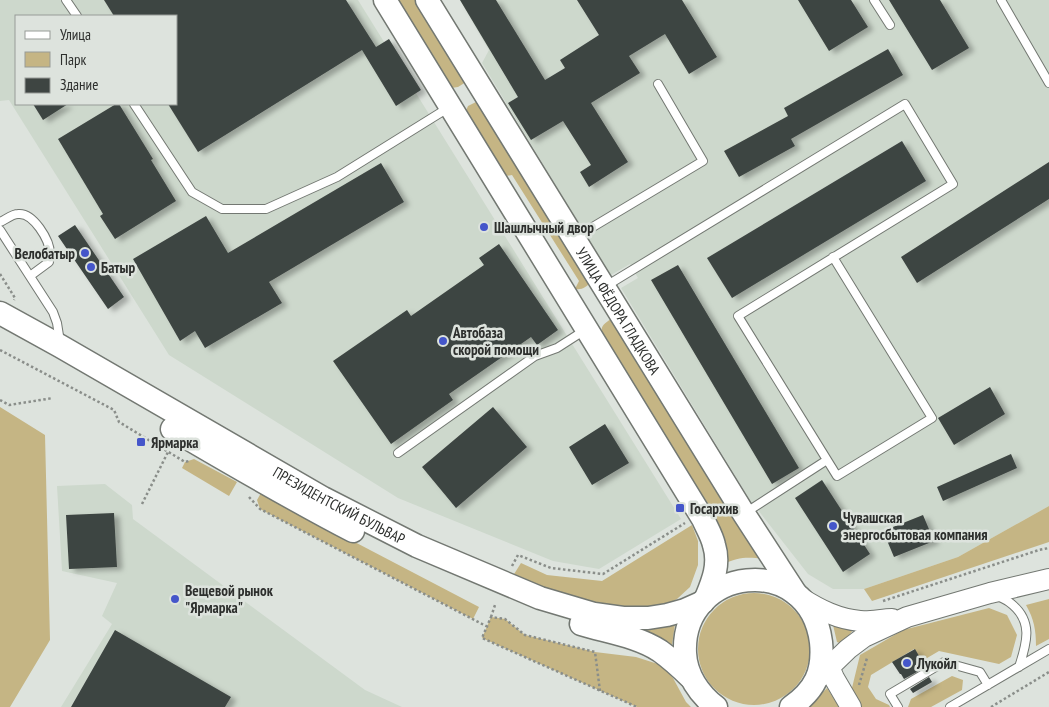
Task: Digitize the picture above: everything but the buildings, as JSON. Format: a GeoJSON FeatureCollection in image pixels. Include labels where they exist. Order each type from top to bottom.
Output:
{"type":"FeatureCollection","features":[{"type":"Feature","properties":{"kind":"main road"},"geometry":{"type":"LineString","coordinates":[[385,0],[703,519],[714,545],[716,563],[714,578],[705,600],[693,614],[687,628],[684,644],[685,660],[690,677],[698,690],[716,707]]}},
{"type":"Feature","properties":{"kind":"main road","name":"УЛИЦА ФЁДОРА ГЛАДКОВА"},"geometry":{"type":"LineString","coordinates":[[427,0],[744,514],[809,610],[816,623],[820,638],[823,666]]}},
{"type":"Feature","properties":{"kind":"main road"},"geometry":{"type":"LineString","coordinates":[[450,107],[481,87]]}},
{"type":"Feature","properties":{"kind":"main road"},"geometry":{"type":"LineString","coordinates":[[584,324],[608,293]]}},
{"type":"Feature","properties":{"kind":"main road","name":"ПРЕЗИДЕНТСКИЙ БУЛЬВАР"},"geometry":{"type":"LineString","coordinates":[[6,310],[59,354],[256,478],[322,515],[457,581],[536,610],[634,639],[659,651],[690,677]]}},
{"type":"Feature","properties":{"kind":"main road","name":"ПРЕЗИДЕНТСКИЙ БУЛЬВАР"},"geometry":{"type":"LineString","coordinates":[[0,330],[59,354],[323,498],[417,546],[540,598],[594,614],[624,618],[648,618],[685,610],[705,600],[721,588],[747,579],[759,579],[785,586],[799,596]]}},
{"type":"Feature","properties":{"kind":"main road"},"geometry":{"type":"LineString","coordinates":[[790,707],[810,690],[823,666]]}},
{"type":"Feature","properties":{"kind":"street"},"geometry":{"type":"LineString","coordinates":[[851,707],[823,666],[864,638],[907,617],[990,593],[1049,579]]}},
{"type":"Feature","properties":{"kind":"street"},"geometry":{"type":"LineString","coordinates":[[799,596],[821,610],[840,618],[862,621],[907,617]]}},
{"type":"Feature","properties":{"kind":"lane"},"geometry":{"type":"LineString","coordinates":[[66,0],[76,15]]}},
{"type":"Feature","properties":{"kind":"lane"},"geometry":{"type":"LineString","coordinates":[[874,0],[890,26]]}},
{"type":"Feature","properties":{"kind":"lane"},"geometry":{"type":"LineString","coordinates":[[1001,0],[1049,83]]}},
{"type":"Feature","properties":{"kind":"lane"},"geometry":{"type":"LineString","coordinates":[[574,238],[703,161],[658,84]]}},
{"type":"Feature","properties":{"kind":"lane"},"geometry":{"type":"LineString","coordinates":[[608,293],[904,104],[953,184],[833,257],[738,316],[837,476],[932,418],[833,257]]}},
{"type":"Feature","properties":{"kind":"lane"},"geometry":{"type":"LineString","coordinates":[[135,105],[192,192],[222,209],[266,209],[336,177],[450,107]]}},
{"type":"Feature","properties":{"kind":"lane"},"geometry":{"type":"LineString","coordinates":[[0,222],[17,214],[27,215],[36,223],[47,241],[50,253],[49,262],[30,276]]}},
{"type":"Feature","properties":{"kind":"lane"},"geometry":{"type":"LineString","coordinates":[[0,230],[53,312],[60,334],[59,354]]}},
{"type":"Feature","properties":{"kind":"lane"},"geometry":{"type":"LineString","coordinates":[[398,453],[536,356],[557,348],[584,324]]}},
{"type":"Feature","properties":{"kind":"lane"},"geometry":{"type":"LineString","coordinates":[[744,514],[828,460]]}},
{"type":"Feature","properties":{"kind":"lane"},"geometry":{"type":"LineString","coordinates":[[990,593],[1009,602],[1019,612],[1025,622],[1025,648],[1018,667]]}},
{"type":"Feature","properties":{"kind":"lane"},"geometry":{"type":"LineString","coordinates":[[950,707],[1049,649]]}},
{"type":"Feature","properties":{"kind":"lane"},"geometry":{"type":"LineString","coordinates":[[898,707],[890,694],[944,662],[980,672],[988,685]]}},
{"type":"Feature","properties":{"kind":"path"},"geometry":{"type":"LineString","coordinates":[[0,274],[15,298],[6,310]]}},
{"type":"Feature","properties":{"kind":"path"},"geometry":{"type":"LineString","coordinates":[[0,350],[114,410],[118,422],[185,462]]}},
{"type":"Feature","properties":{"kind":"path"},"geometry":{"type":"LineString","coordinates":[[0,400],[9,405],[53,398]]}},
{"type":"Feature","properties":{"kind":"path"},"geometry":{"type":"LineString","coordinates":[[142,504],[168,452]]}},
{"type":"Feature","properties":{"kind":"path"},"geometry":{"type":"LineString","coordinates":[[260,509],[486,626]]}},
{"type":"Feature","properties":{"kind":"path"},"geometry":{"type":"LineString","coordinates":[[518,555],[551,568],[603,574],[689,521]]}},
{"type":"Feature","properties":{"kind":"path"},"geometry":{"type":"LineString","coordinates":[[879,602],[1049,548]]}},
{"type":"Feature","properties":{"kind":"path"},"geometry":{"type":"LineString","coordinates":[[495,605],[482,638],[637,707]]}},
{"type":"Feature","properties":{"kind":"path"},"geometry":{"type":"LineString","coordinates":[[491,617],[505,619],[525,635],[595,652],[600,691]]}},
{"type":"Feature","properties":{"kind":"path"},"geometry":{"type":"LineString","coordinates":[[859,686],[867,658]]}},
{"type":"Feature","properties":{"kind":"path"},"geometry":{"type":"LineString","coordinates":[[991,707],[1049,672]]}},
{"type":"Feature","properties":{"kind":"shaded area"},"geometry":{"type":"Polygon","coordinates":[[[0,0],[358,0],[681,519],[599,569],[553,561],[398,498],[169,355],[9,100],[0,101],[0,0]]]}},
{"type":"Feature","properties":{"kind":"shaded area"},"geometry":{"type":"Polygon","coordinates":[[[460,0],[1049,0],[1049,506],[958,557],[864,589],[833,589],[808,574],[750,500],[621,288],[638,278],[630,264],[611,275],[584,232],[482,63],[489,50],[460,0]]]}},
{"type":"Feature","properties":{"kind":"shaded area","name":"Вещевой рынок \"Ярмарка\""},"geometry":{"type":"Polygon","coordinates":[[[105,484],[132,505],[133,519],[365,690],[402,707],[61,707],[112,624],[102,616],[117,583],[62,571],[57,486],[105,484]]]}},
{"type":"Feature","properties":{"kind":"green space"},"geometry":{"type":"Polygon","coordinates":[[[393,0],[423,0],[466,82],[458,87],[451,88],[393,0]]]}},
{"type":"Feature","properties":{"kind":"green space"},"geometry":{"type":"Polygon","coordinates":[[[476,102],[482,102],[592,281],[584,288],[575,289],[579,281],[512,175],[501,177],[465,113],[468,106],[476,102]]]}},
{"type":"Feature","properties":{"kind":"green space"},"geometry":{"type":"Polygon","coordinates":[[[611,319],[616,319],[770,560],[745,558],[721,565],[721,538],[719,526],[713,512],[603,337],[603,326],[611,319]]]}},
{"type":"Feature","properties":{"kind":"green space"},"geometry":{"type":"Polygon","coordinates":[[[0,407],[45,435],[50,640],[10,707],[0,707],[0,407]]]}},
{"type":"Feature","properties":{"kind":"green space"},"geometry":{"type":"Polygon","coordinates":[[[194,459],[237,482],[229,496],[182,468],[185,462],[194,459]]]}},
{"type":"Feature","properties":{"kind":"green space"},"geometry":{"type":"Polygon","coordinates":[[[261,493],[479,607],[473,619],[260,509],[257,500],[261,493]]]}},
{"type":"Feature","properties":{"kind":"green space"},"geometry":{"type":"Polygon","coordinates":[[[1049,506],[1049,542],[872,601],[864,589],[958,557],[1049,506]]]}},
{"type":"Feature","properties":{"kind":"green space"},"geometry":{"type":"Polygon","coordinates":[[[692,525],[698,541],[698,565],[690,587],[677,599],[663,606],[617,612],[511,579],[521,563],[547,575],[602,581],[692,525]]]}},
{"type":"Feature","properties":{"kind":"green space"},"geometry":{"type":"Polygon","coordinates":[[[754,593],[776,597],[794,609],[806,627],[810,649],[806,671],[794,689],[776,701],[754,705],[732,701],[714,689],[702,671],[698,649],[702,627],[714,609],[732,597],[754,593]]]}},
{"type":"Feature","properties":{"kind":"green space"},"geometry":{"type":"Polygon","coordinates":[[[1049,599],[1049,639],[1036,646],[1034,625],[1026,605],[1049,599]]]}},
{"type":"Feature","properties":{"kind":"green space"},"geometry":{"type":"Polygon","coordinates":[[[989,608],[1007,615],[1017,635],[1011,657],[999,664],[939,651],[922,661],[914,649],[871,675],[868,687],[876,699],[890,707],[859,707],[851,692],[860,655],[903,630],[989,608]]]}},
{"type":"Feature","properties":{"kind":"green space"},"geometry":{"type":"Polygon","coordinates":[[[491,617],[505,619],[525,635],[595,652],[636,657],[661,665],[673,678],[686,702],[691,707],[637,707],[482,638],[491,617]]]}},
{"type":"Feature","properties":{"kind":"green space"},"geometry":{"type":"Polygon","coordinates":[[[675,624],[672,645],[661,638],[641,631],[675,624]]]}},
{"type":"Feature","properties":{"kind":"green space"},"geometry":{"type":"Polygon","coordinates":[[[833,625],[853,630],[842,644],[837,642],[833,625]]]}},
{"type":"Feature","properties":{"kind":"green space"},"geometry":{"type":"Polygon","coordinates":[[[952,676],[963,680],[962,690],[931,707],[908,707],[911,699],[952,676]]]}},
{"type":"Feature","properties":{"kind":"green space"},"geometry":{"type":"Polygon","coordinates":[[[827,688],[839,707],[809,707],[827,688]]]}},
{"type":"Feature","properties":{"kind":"place","name":"Шашлычный двор"},"geometry":{"type":"Point","coordinates":[484,227]}},
{"type":"Feature","properties":{"kind":"place","name":"Велобатыр"},"geometry":{"type":"Point","coordinates":[85,253]}},
{"type":"Feature","properties":{"kind":"place","name":"Батыр"},"geometry":{"type":"Point","coordinates":[91,267]}},
{"type":"Feature","properties":{"kind":"place","name":"Автобаза скорой помощи"},"geometry":{"type":"Point","coordinates":[443,341]}},
{"type":"Feature","properties":{"kind":"place","name":"Ярмарка"},"geometry":{"type":"Point","coordinates":[141,442]}},
{"type":"Feature","properties":{"kind":"place","name":"Госархив"},"geometry":{"type":"Point","coordinates":[680,508]}},
{"type":"Feature","properties":{"kind":"place","name":"Чувашская энергосбытовая компания"},"geometry":{"type":"Point","coordinates":[833,526]}},
{"type":"Feature","properties":{"kind":"place","name":"Вещевой рынок \"Ярмарка\""},"geometry":{"type":"Point","coordinates":[175,599]}},
{"type":"Feature","properties":{"kind":"place","name":"Лукойл"},"geometry":{"type":"Point","coordinates":[907,663]}}]}
